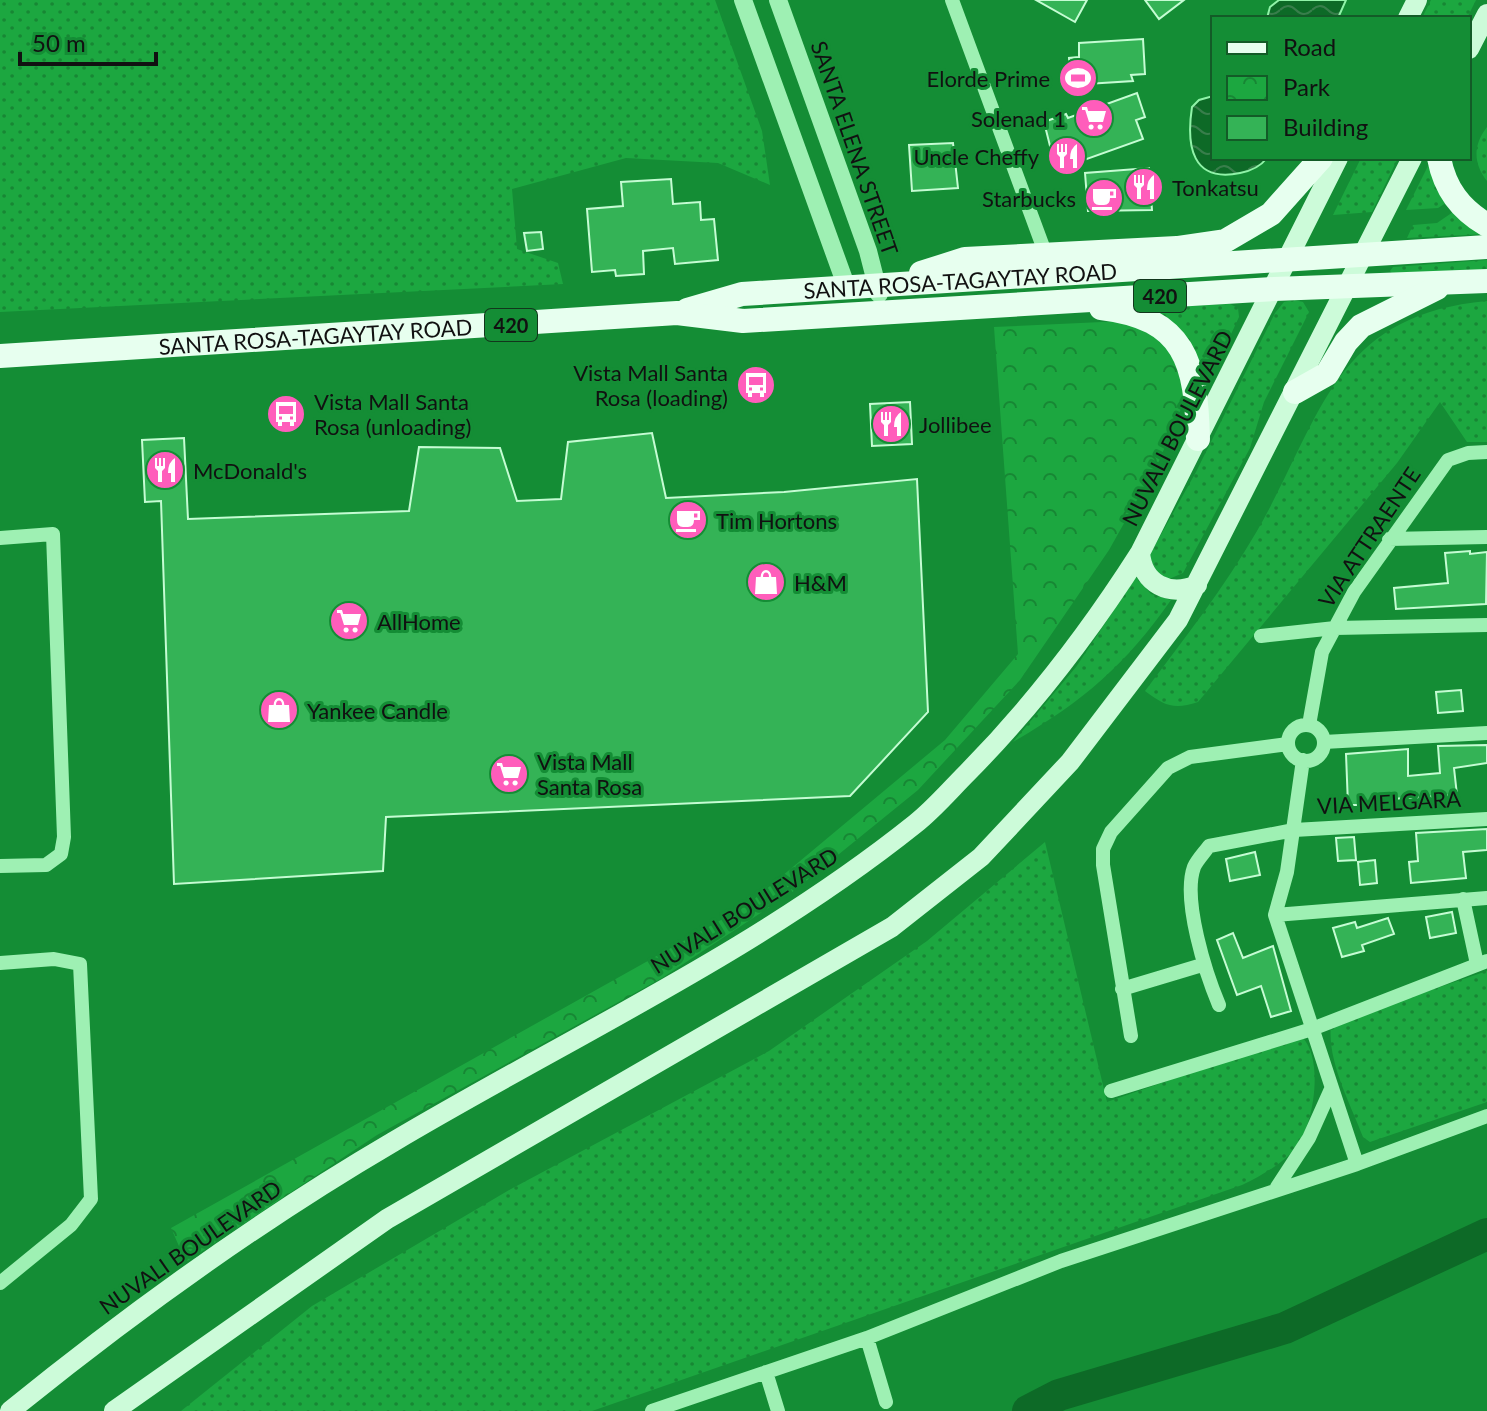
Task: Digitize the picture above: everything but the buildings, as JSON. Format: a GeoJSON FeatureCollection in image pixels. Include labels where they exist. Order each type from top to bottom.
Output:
{"type":"FeatureCollection","features":[{"type":"Feature","properties":{"kind":"main road"},"geometry":{"type":"LineString","coordinates":[[1471,45],[1487,14]]}},
{"type":"Feature","properties":{"kind":"main road"},"geometry":{"type":"LineString","coordinates":[[879,286],[965,259],[1102,252],[1225,241],[1271,214],[1319,160]]}},
{"type":"Feature","properties":{"kind":"main road","name":"NUVALI BOULEVARD"},"geometry":{"type":"LineString","coordinates":[[10,1411],[130,1316],[283,1210],[397,1139],[671,987],[807,904],[918,821],[1021,718],[1057,675],[1140,553],[1337,160]]}},
{"type":"Feature","properties":{"kind":"main road"},"geometry":{"type":"LineString","coordinates":[[114,1411],[387,1219],[857,949],[920,909],[981,857],[1042,795],[1170,631],[1197,585],[1411,160]]}},
{"type":"Feature","properties":{"kind":"main road"},"geometry":{"type":"LineString","coordinates":[[1440,160],[1445,181],[1458,204],[1487,225]]}},
{"type":"Feature","properties":{"kind":"main road","name":"SANTA ROSA-TAGAYTAY ROAD"},"geometry":{"type":"LineString","coordinates":[[677,313],[742,294],[1487,247]]}},
{"type":"Feature","properties":{"kind":"main road"},"geometry":{"type":"LineString","coordinates":[[1102,252],[1161,268]]}},
{"type":"Feature","properties":{"kind":"main road","name":"SANTA ROSA-TAGAYTAY ROAD"},"geometry":{"type":"LineString","coordinates":[[0,356],[677,313],[743,321],[1347,285],[1487,281]]}},
{"type":"Feature","properties":{"kind":"main road"},"geometry":{"type":"LineString","coordinates":[[1295,392],[1327,374],[1346,342],[1361,326],[1393,307],[1452,282]]}},
{"type":"Feature","properties":{"kind":"main road"},"geometry":{"type":"LineString","coordinates":[[1047,302],[1137,315],[1173,336],[1190,363],[1194,377],[1198,439]]}},
{"type":"Feature","properties":{"kind":"main road"},"geometry":{"type":"LineString","coordinates":[[1140,553],[1147,575],[1159,586],[1182,591],[1197,585]]}},
{"type":"Feature","properties":{"kind":"street"},"geometry":{"type":"LineString","coordinates":[[743,0],[847,288]]}},
{"type":"Feature","properties":{"kind":"street","name":"SANTA ELENA STREET"},"geometry":{"type":"LineString","coordinates":[[778,0],[868,251],[884,312]]}},
{"type":"Feature","properties":{"kind":"street"},"geometry":{"type":"LineString","coordinates":[[952,0],[1046,255]]}},
{"type":"Feature","properties":{"kind":"street","name":"VIA ATTRAENTE"},"geometry":{"type":"LineString","coordinates":[[1309,725],[1322,652],[1389,539],[1448,460],[1468,453],[1487,452]]}},
{"type":"Feature","properties":{"kind":"street"},"geometry":{"type":"LineString","coordinates":[[0,538],[53,534],[64,837],[61,854],[46,865],[0,866]]}},
{"type":"Feature","properties":{"kind":"street"},"geometry":{"type":"LineString","coordinates":[[1389,539],[1487,537]]}},
{"type":"Feature","properties":{"kind":"street"},"geometry":{"type":"LineString","coordinates":[[1261,636],[1335,628],[1487,625]]}},
{"type":"Feature","properties":{"kind":"street"},"geometry":{"type":"LineString","coordinates":[[1309,725],[1317,728],[1324,742],[1318,756],[1303,760],[1293,755],[1288,744],[1292,732],[1309,725]]}},
{"type":"Feature","properties":{"kind":"street"},"geometry":{"type":"LineString","coordinates":[[1324,742],[1487,733]]}},
{"type":"Feature","properties":{"kind":"street"},"geometry":{"type":"LineString","coordinates":[[1131,1036],[1103,865],[1103,849],[1111,832],[1168,768],[1190,757],[1288,744]]}},
{"type":"Feature","properties":{"kind":"street"},"geometry":{"type":"LineString","coordinates":[[1303,760],[1294,830],[1275,915],[1357,1164]]}},
{"type":"Feature","properties":{"kind":"street","name":"VIA MELGARA"},"geometry":{"type":"LineString","coordinates":[[1219,1005],[1202,965],[1191,890],[1194,867],[1209,846],[1294,830],[1487,819]]}},
{"type":"Feature","properties":{"kind":"street"},"geometry":{"type":"LineString","coordinates":[[1275,915],[1487,898]]}},
{"type":"Feature","properties":{"kind":"street"},"geometry":{"type":"LineString","coordinates":[[1111,1091],[1312,1029],[1482,962],[1463,899]]}},
{"type":"Feature","properties":{"kind":"street"},"geometry":{"type":"LineString","coordinates":[[0,963],[54,959],[80,964],[91,1199],[71,1225],[0,1283]]}},
{"type":"Feature","properties":{"kind":"street"},"geometry":{"type":"LineString","coordinates":[[1122,989],[1202,965]]}},
{"type":"Feature","properties":{"kind":"street"},"geometry":{"type":"LineString","coordinates":[[1277,1187],[1309,1138],[1331,1089]]}},
{"type":"Feature","properties":{"kind":"street"},"geometry":{"type":"LineString","coordinates":[[652,1411],[670,1408],[867,1338],[1061,1261],[1277,1187],[1357,1164],[1487,1116]]}},
{"type":"Feature","properties":{"kind":"street"},"geometry":{"type":"LineString","coordinates":[[867,1338],[886,1402]]}},
{"type":"Feature","properties":{"kind":"street"},"geometry":{"type":"LineString","coordinates":[[766,1372],[778,1411]]}},
{"type":"Feature","properties":{"kind":"green space"},"geometry":{"type":"Polygon","coordinates":[[[0,0],[715,0],[762,131],[770,185],[718,163],[626,158],[512,189],[517,249],[558,263],[563,284],[0,312],[0,0]]]}},
{"type":"Feature","properties":{"kind":"green space"},"geometry":{"type":"Polygon","coordinates":[[[1431,0],[1476,0],[1468,16],[1423,16],[1431,0]]]}},
{"type":"Feature","properties":{"kind":"green space"},"geometry":{"type":"Polygon","coordinates":[[[1487,127],[1487,181],[1479,168],[1476,154],[1479,140],[1487,127]]]}},
{"type":"Feature","properties":{"kind":"green space"},"geometry":{"type":"Polygon","coordinates":[[[1360,160],[1397,160],[1372,212],[1333,215],[1360,160]]]}},
{"type":"Feature","properties":{"kind":"green space"},"geometry":{"type":"Polygon","coordinates":[[[1433,160],[1449,201],[1438,208],[1406,210],[1433,160]]]}},
{"type":"Feature","properties":{"kind":"green space"},"geometry":{"type":"Polygon","coordinates":[[[1456,210],[1485,234],[1407,238],[1413,225],[1437,223],[1456,210]]]}},
{"type":"Feature","properties":{"kind":"green space"},"geometry":{"type":"Polygon","coordinates":[[[1487,260],[1487,270],[1393,275],[1390,271],[1393,267],[1487,260]]]}},
{"type":"Feature","properties":{"kind":"green space"},"geometry":{"type":"Polygon","coordinates":[[[1487,301],[1487,442],[1467,442],[1440,402],[1397,463],[1198,702],[1170,705],[1145,691],[1244,552],[1318,412],[1339,379],[1364,350],[1395,327],[1436,310],[1487,301]]]}},
{"type":"Feature","properties":{"kind":"green space"},"geometry":{"type":"Polygon","coordinates":[[[1284,302],[1303,302],[1309,312],[1264,402],[1250,448],[1183,573],[1169,579],[1157,572],[1149,556],[1196,472],[1275,313],[1284,302]]]}},
{"type":"Feature","properties":{"kind":"green space"},"geometry":{"type":"Polygon","coordinates":[[[1230,304],[1238,308],[1239,317],[1204,392],[1146,308],[1230,304]]]}},
{"type":"Feature","properties":{"kind":"green space"},"geometry":{"type":"Polygon","coordinates":[[[1124,321],[1167,339],[1186,397],[1159,461],[1109,550],[1020,680],[918,790],[791,893],[662,978],[377,1135],[186,1262],[171,1228],[746,906],[945,740],[1018,654],[994,327],[1124,321]]]}},
{"type":"Feature","properties":{"kind":"green space"},"geometry":{"type":"Polygon","coordinates":[[[1136,577],[1151,594],[1171,600],[1154,623],[1101,681],[1013,742],[1076,667],[1136,577]]]}},
{"type":"Feature","properties":{"kind":"green space"},"geometry":{"type":"Polygon","coordinates":[[[1045,842],[1107,1102],[1287,1039],[1303,1038],[1309,1048],[1315,1077],[1307,1126],[1294,1150],[1263,1174],[1242,1185],[592,1411],[181,1411],[312,1306],[511,1189],[769,1051],[927,941],[1045,842]]]}},
{"type":"Feature","properties":{"kind":"green space"},"geometry":{"type":"Polygon","coordinates":[[[1487,971],[1487,1102],[1370,1142],[1363,1137],[1332,1053],[1331,1024],[1487,971]]]}},
{"type":"Feature","properties":{"kind":"water"},"geometry":{"type":"Polygon","coordinates":[[[1279,0],[1346,0],[1339,16],[1268,16],[1270,7],[1279,0]]]}},
{"type":"Feature","properties":{"kind":"water"},"geometry":{"type":"Polygon","coordinates":[[[1211,97],[1211,160],[1265,160],[1252,170],[1224,175],[1202,167],[1192,148],[1190,135],[1192,107],[1199,100],[1211,97]]]}},
{"type":"Feature","properties":{"kind":"waterway"},"geometry":{"type":"LineString","coordinates":[[1028,1411],[1059,1395],[1285,1328],[1487,1234]]}},
{"type":"Feature","properties":{"kind":"place","name":"Elorde Prime"},"geometry":{"type":"Point","coordinates":[1078,78]}},
{"type":"Feature","properties":{"kind":"place","name":"Solenad 1"},"geometry":{"type":"Point","coordinates":[1094,118]}},
{"type":"Feature","properties":{"kind":"place","name":"Uncle Cheffy"},"geometry":{"type":"Point","coordinates":[1067,156]}},
{"type":"Feature","properties":{"kind":"place","name":"Tonkatsu"},"geometry":{"type":"Point","coordinates":[1144,187]}},
{"type":"Feature","properties":{"kind":"place","name":"Starbucks"},"geometry":{"type":"Point","coordinates":[1104,198]}},
{"type":"Feature","properties":{"kind":"place","name":"Vista Mall Santa Rosa (loading)"},"geometry":{"type":"Point","coordinates":[756,385]}},
{"type":"Feature","properties":{"kind":"place","name":"Vista Mall Santa Rosa (unloading)"},"geometry":{"type":"Point","coordinates":[286,414]}},
{"type":"Feature","properties":{"kind":"place","name":"Jollibee"},"geometry":{"type":"Point","coordinates":[891,424]}},
{"type":"Feature","properties":{"kind":"place","name":"McDonald's"},"geometry":{"type":"Point","coordinates":[165,470]}},
{"type":"Feature","properties":{"kind":"place","name":"Tim Hortons"},"geometry":{"type":"Point","coordinates":[688,520]}},
{"type":"Feature","properties":{"kind":"place","name":"H&M"},"geometry":{"type":"Point","coordinates":[766,582]}},
{"type":"Feature","properties":{"kind":"place","name":"AllHome"},"geometry":{"type":"Point","coordinates":[349,621]}},
{"type":"Feature","properties":{"kind":"place","name":"Yankee Candle"},"geometry":{"type":"Point","coordinates":[279,710]}},
{"type":"Feature","properties":{"kind":"place","name":"Vista Mall Santa Rosa"},"geometry":{"type":"Point","coordinates":[509,774]}}]}
